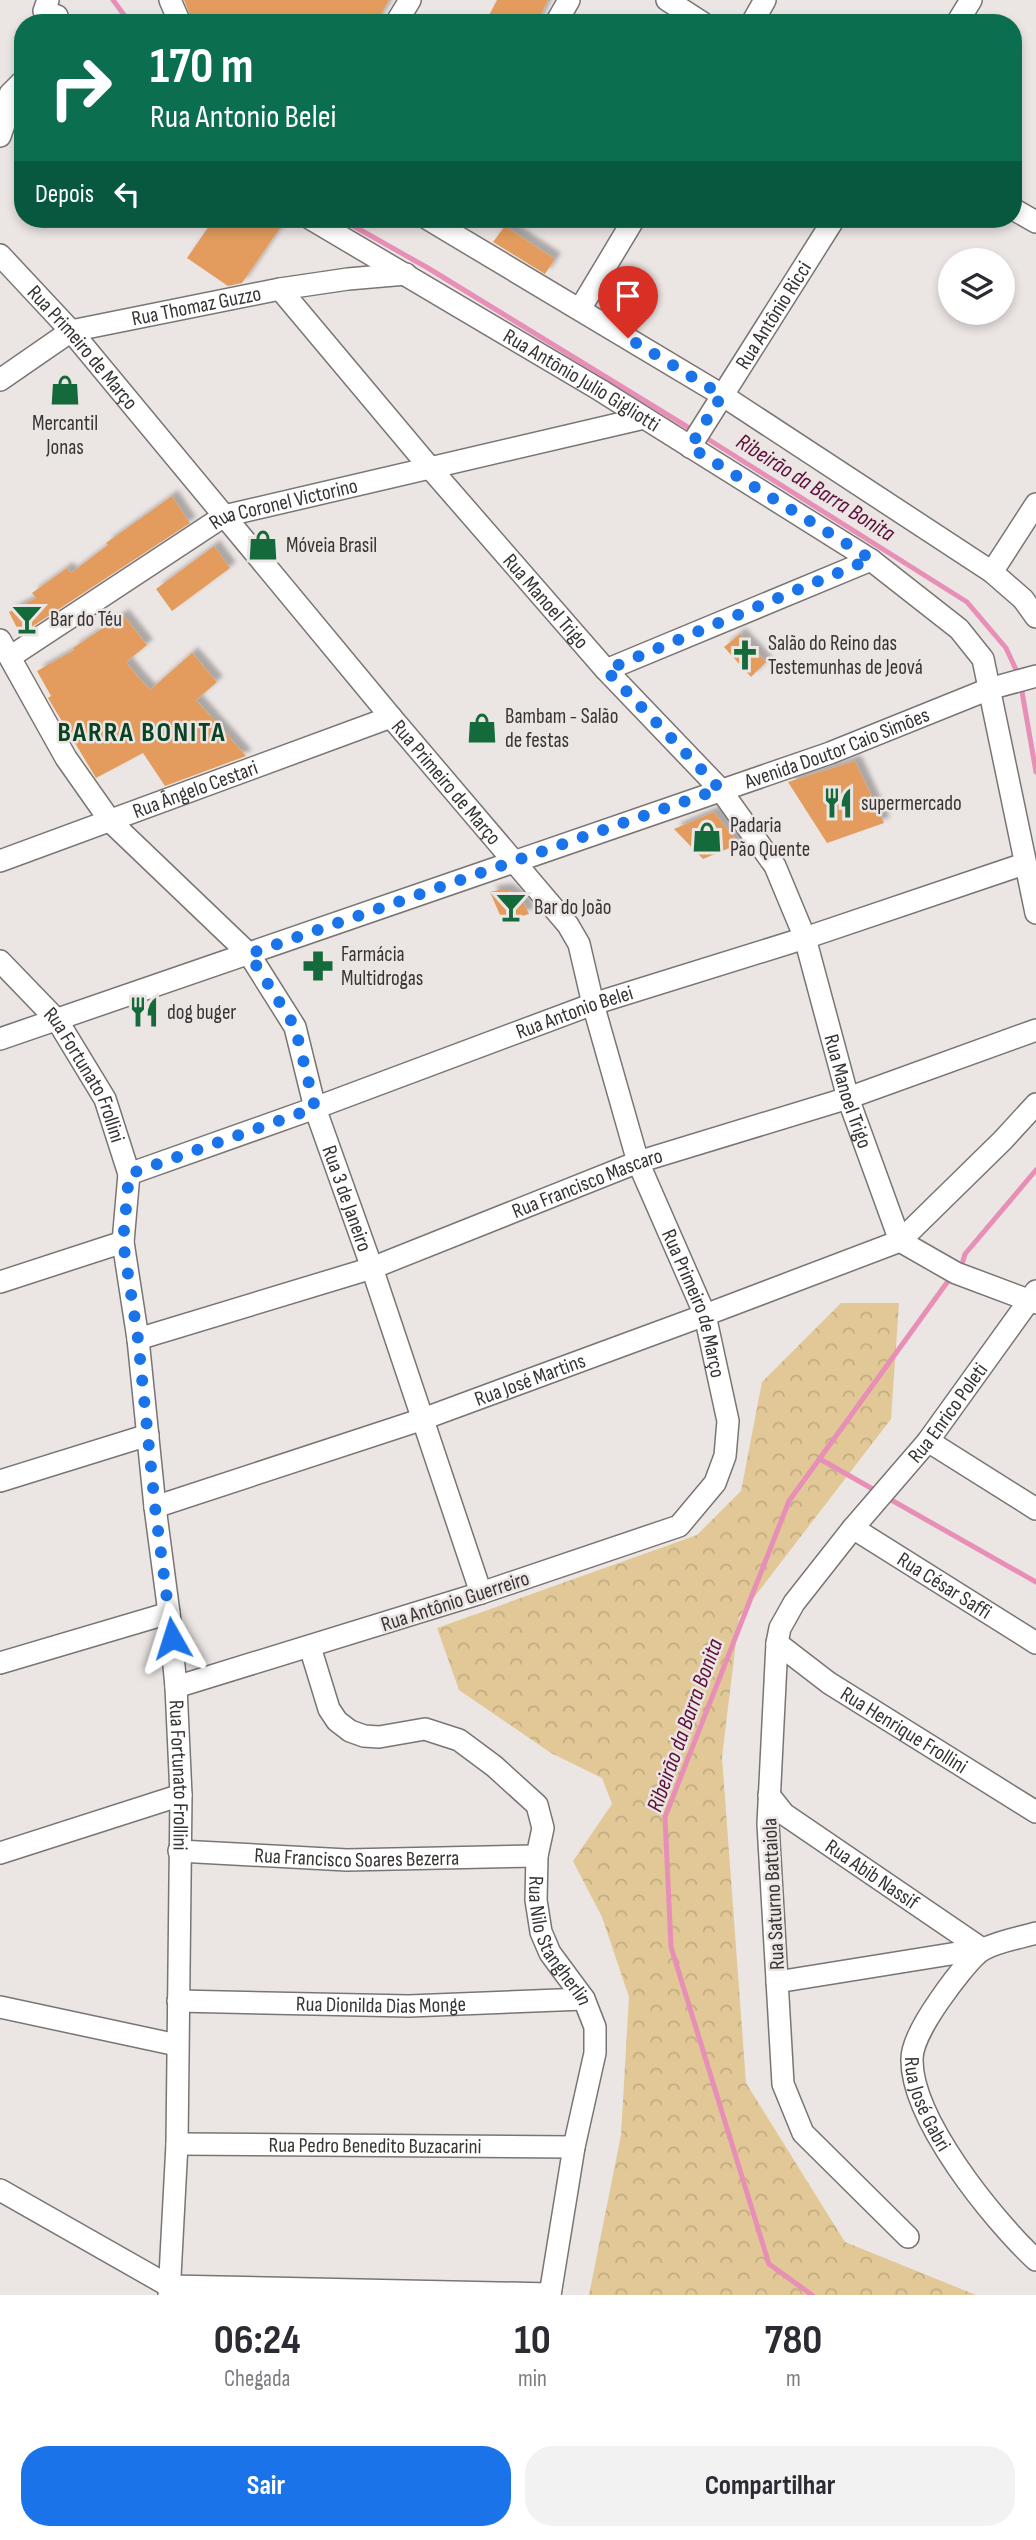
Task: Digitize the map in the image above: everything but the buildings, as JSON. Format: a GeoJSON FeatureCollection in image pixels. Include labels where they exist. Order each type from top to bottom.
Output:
{"type":"FeatureCollection","features":[{"type":"Feature","properties":{"kind":"street"},"geometry":{"type":"LineString","coordinates":[[667,0],[689,14]]}},
{"type":"Feature","properties":{"kind":"street"},"geometry":{"type":"LineString","coordinates":[[0,126],[7,106],[7,94],[14,87]]}},
{"type":"Feature","properties":{"kind":"street"},"geometry":{"type":"LineString","coordinates":[[0,136],[10,107],[10,94],[14,89]]}},
{"type":"Feature","properties":{"kind":"street","name":"Rua Antônio Julio Gigliotti"},"geometry":{"type":"LineString","coordinates":[[327,228],[644,418],[693,441],[871,559],[959,629],[983,659],[1036,913]]}},
{"type":"Feature","properties":{"kind":"street"},"geometry":{"type":"LineString","coordinates":[[447,228],[580,309],[718,402],[992,572],[1023,599],[1036,617]]}},
{"type":"Feature","properties":{"kind":"street"},"geometry":{"type":"LineString","coordinates":[[580,309],[629,228]]}},
{"type":"Feature","properties":{"kind":"street","name":"Rua Antônio Ricci"},"geometry":{"type":"LineString","coordinates":[[693,441],[828,228]]}},
{"type":"Feature","properties":{"kind":"street","name":"Rua Primeiro de Março"},"geometry":{"type":"LineString","coordinates":[[0,255],[71,331],[391,717],[568,925],[579,944],[593,1004],[638,1162],[705,1315],[728,1421],[725,1456],[715,1483]]}},
{"type":"Feature","properties":{"kind":"street","name":"Rua Thomaz Guzzo"},"geometry":{"type":"LineString","coordinates":[[0,380],[71,331],[280,289],[406,274]]}},
{"type":"Feature","properties":{"kind":"street","name":"Rua Manoel Trigo"},"geometry":{"type":"LineString","coordinates":[[280,289],[431,469],[606,670],[720,789],[775,866],[804,938],[848,1098],[900,1241]]}},
{"type":"Feature","properties":{"kind":"street"},"geometry":{"type":"LineString","coordinates":[[592,429],[600,390]]}},
{"type":"Feature","properties":{"kind":"street","name":"Rua Coronel Victorino"},"geometry":{"type":"LineString","coordinates":[[5,649],[224,516],[644,418]]}},
{"type":"Feature","properties":{"kind":"street"},"geometry":{"type":"LineString","coordinates":[[992,572],[1036,504]]}},
{"type":"Feature","properties":{"kind":"street"},"geometry":{"type":"LineString","coordinates":[[606,670],[871,559]]}},
{"type":"Feature","properties":{"kind":"street","name":"Rua 3 de Janeiro"},"geometry":{"type":"LineString","coordinates":[[5,649],[66,758],[111,822],[249,954],[295,1027],[315,1108],[372,1268],[481,1594]]}},
{"type":"Feature","properties":{"kind":"street","name":"Avenida Doutor Caio Simões"},"geometry":{"type":"LineString","coordinates":[[0,1038],[830,753],[989,689],[1028,678]]}},
{"type":"Feature","properties":{"kind":"street","name":"Rua Ângelo Cestari"},"geometry":{"type":"LineString","coordinates":[[0,861],[391,717]]}},
{"type":"Feature","properties":{"kind":"street","name":"Rua Antonio Belei"},"geometry":{"type":"LineString","coordinates":[[129,1174],[593,1004],[804,938],[1024,864]]}},
{"type":"Feature","properties":{"kind":"street","name":"Rua Fortunato Frollini"},"geometry":{"type":"LineString","coordinates":[[0,961],[57,1020],[105,1099],[129,1174],[123,1242],[138,1339],[169,1613],[176,1687],[181,1795],[177,2144],[169,2291]]}},
{"type":"Feature","properties":{"kind":"street","name":"Rua Francisco Mascaro"},"geometry":{"type":"LineString","coordinates":[[138,1339],[372,1268],[638,1162],[848,1098],[1036,1030]]}},
{"type":"Feature","properties":{"kind":"street"},"geometry":{"type":"LineString","coordinates":[[1034,1298],[957,1273],[900,1241],[1036,1104]]}},
{"type":"Feature","properties":{"kind":"street","name":"Rua José Martins"},"geometry":{"type":"LineString","coordinates":[[155,1507],[423,1419],[900,1241]]}},
{"type":"Feature","properties":{"kind":"street"},"geometry":{"type":"LineString","coordinates":[[0,1282],[123,1242]]}},
{"type":"Feature","properties":{"kind":"street","name":"Rua Enrico Poleti"},"geometry":{"type":"LineString","coordinates":[[853,1528],[928,1441],[1034,1298]]}},
{"type":"Feature","properties":{"kind":"street"},"geometry":{"type":"LineString","coordinates":[[0,1481],[148,1435]]}},
{"type":"Feature","properties":{"kind":"street"},"geometry":{"type":"LineString","coordinates":[[928,1441],[1036,1509]]}},
{"type":"Feature","properties":{"kind":"street","name":"Rua Antônio Guerreiro"},"geometry":{"type":"LineString","coordinates":[[176,1687],[481,1594],[679,1526],[715,1483]]}},
{"type":"Feature","properties":{"kind":"street","name":"Rua Saturno Battaiola"},"geometry":{"type":"LineString","coordinates":[[853,1528],[794,1603],[780,1628],[777,1643],[768,1795],[783,2084],[803,2133],[908,2237]]}},
{"type":"Feature","properties":{"kind":"street","name":"Rua César Saffi"},"geometry":{"type":"LineString","coordinates":[[853,1528],[1036,1643]]}},
{"type":"Feature","properties":{"kind":"street"},"geometry":{"type":"LineString","coordinates":[[0,1663],[169,1613]]}},
{"type":"Feature","properties":{"kind":"street","name":"Rua Henrique Frollini"},"geometry":{"type":"LineString","coordinates":[[777,1643],[829,1683],[1036,1812]]}},
{"type":"Feature","properties":{"kind":"street","name":"Rua Nilo Stangherlin"},"geometry":{"type":"LineString","coordinates":[[310,1647],[329,1709],[350,1731],[379,1737],[425,1729],[458,1740],[494,1766],[537,1805],[543,1828],[537,1856],[536,1900],[541,1931],[550,1953],[584,1999],[595,2026],[595,2053],[574,2147],[550,2295]]}},
{"type":"Feature","properties":{"kind":"street"},"geometry":{"type":"LineString","coordinates":[[0,1853],[181,1795]]}},
{"type":"Feature","properties":{"kind":"street","name":"Rua Abib Nassif"},"geometry":{"type":"LineString","coordinates":[[768,1795],[784,1814],[982,1949]]}},
{"type":"Feature","properties":{"kind":"street","name":"Rua Francisco Soares Bezerra"},"geometry":{"type":"LineString","coordinates":[[179,1851],[348,1860],[537,1856]]}},
{"type":"Feature","properties":{"kind":"street"},"geometry":{"type":"LineString","coordinates":[[777,1982],[982,1949],[1036,1933]]}},
{"type":"Feature","properties":{"kind":"street","name":"Rua José Gabri"},"geometry":{"type":"LineString","coordinates":[[982,1949],[952,1982],[928,2017],[911,2056],[914,2083],[930,2122],[979,2196],[1009,2235],[1036,2260]]}},
{"type":"Feature","properties":{"kind":"street","name":"Rua Dionilda Dias Monge"},"geometry":{"type":"LineString","coordinates":[[178,2001],[409,2006],[584,1999]]}},
{"type":"Feature","properties":{"kind":"street"},"geometry":{"type":"LineString","coordinates":[[0,2007],[177,2045]]}},
{"type":"Feature","properties":{"kind":"street","name":"Rua Pedro Benedito Buzacarini"},"geometry":{"type":"LineString","coordinates":[[177,2144],[574,2147]]}},
{"type":"Feature","properties":{"kind":"street"},"geometry":{"type":"LineString","coordinates":[[0,2190],[169,2291],[550,2295]]}},
{"type":"Feature","properties":{"kind":"green space"},"geometry":{"type":"Polygon","coordinates":[[[841,1303],[899,1303],[891,1419],[739,1617],[722,1757],[746,2083],[845,2242],[976,2295],[589,2295],[621,2135],[629,1997],[602,1917],[573,1861],[612,1804],[602,1778],[551,1753],[459,1690],[437,1628],[697,1535],[741,1491],[762,1382],[841,1303]]]}},
{"type":"Feature","properties":{"kind":"waterway","name":"Ribeirão da Barra Bonita"},"geometry":{"type":"LineString","coordinates":[[113,0],[123,14]]}},
{"type":"Feature","properties":{"kind":"waterway","name":"Ribeirão da Barra Bonita"},"geometry":{"type":"LineString","coordinates":[[357,228],[428,268],[694,431]]}},
{"type":"Feature","properties":{"kind":"waterway","name":"Ribeirão da Barra Bonita"},"geometry":{"type":"LineString","coordinates":[[703,436],[967,602],[1006,648],[1019,676]]}},
{"type":"Feature","properties":{"kind":"waterway","name":"Ribeirão da Barra Bonita"},"geometry":{"type":"LineString","coordinates":[[1021,686],[1036,772]]}},
{"type":"Feature","properties":{"kind":"waterway","name":"Ribeirão da Barra Bonita"},"geometry":{"type":"LineString","coordinates":[[963,1261],[965,1254],[1036,1170]]}},
{"type":"Feature","properties":{"kind":"waterway","name":"Ribeirão da Barra Bonita"},"geometry":{"type":"LineString","coordinates":[[812,2295],[769,2264],[671,1947],[665,1817],[789,1501],[951,1277]]}},
{"type":"Feature","properties":{"kind":"waterway"},"geometry":{"type":"LineString","coordinates":[[820,1459],[878,1492]]}},
{"type":"Feature","properties":{"kind":"waterway"},"geometry":{"type":"LineString","coordinates":[[886,1497],[1036,1582]]}},
{"type":"Feature","properties":{"kind":"place","name":"Mercantil Jonas"},"geometry":{"type":"Point","coordinates":[65,390]}},
{"type":"Feature","properties":{"kind":"place","name":"Móveia Brasil"},"geometry":{"type":"Point","coordinates":[263,545]}},
{"type":"Feature","properties":{"kind":"place","name":"Bar do Téu"},"geometry":{"type":"Point","coordinates":[27,619]}},
{"type":"Feature","properties":{"kind":"place","name":"Salão do Reino das Testemunhas de Jeová"},"geometry":{"type":"Point","coordinates":[745,655]}},
{"type":"Feature","properties":{"kind":"place","name":"Bambam - Salão de festas"},"geometry":{"type":"Point","coordinates":[482,728]}},
{"type":"Feature","properties":{"kind":"place","name":"supermercado"},"geometry":{"type":"Point","coordinates":[838,803]}},
{"type":"Feature","properties":{"kind":"place","name":"Padaria Pão Quente"},"geometry":{"type":"Point","coordinates":[707,837]}},
{"type":"Feature","properties":{"kind":"place","name":"Bar do João"},"geometry":{"type":"Point","coordinates":[511,907]}},
{"type":"Feature","properties":{"kind":"place","name":"Farmácia Multidrogas"},"geometry":{"type":"Point","coordinates":[318,966]}},
{"type":"Feature","properties":{"kind":"place","name":"dog buger"},"geometry":{"type":"Point","coordinates":[144,1012]}},
{"type":"Feature","properties":{"kind":"district","name":"BARRA BONITA"},"geometry":{"type":"Point","coordinates":[142,731]}},
{"type":"Feature","properties":{"kind":"route"},"geometry":{"type":"LineString","coordinates":[[172,1638],[138,1339],[123,1242],[129,1174],[315,1108],[295,1027],[249,954],[720,789],[606,670],[871,559],[690,447],[722,395],[628,338]]}}]}
